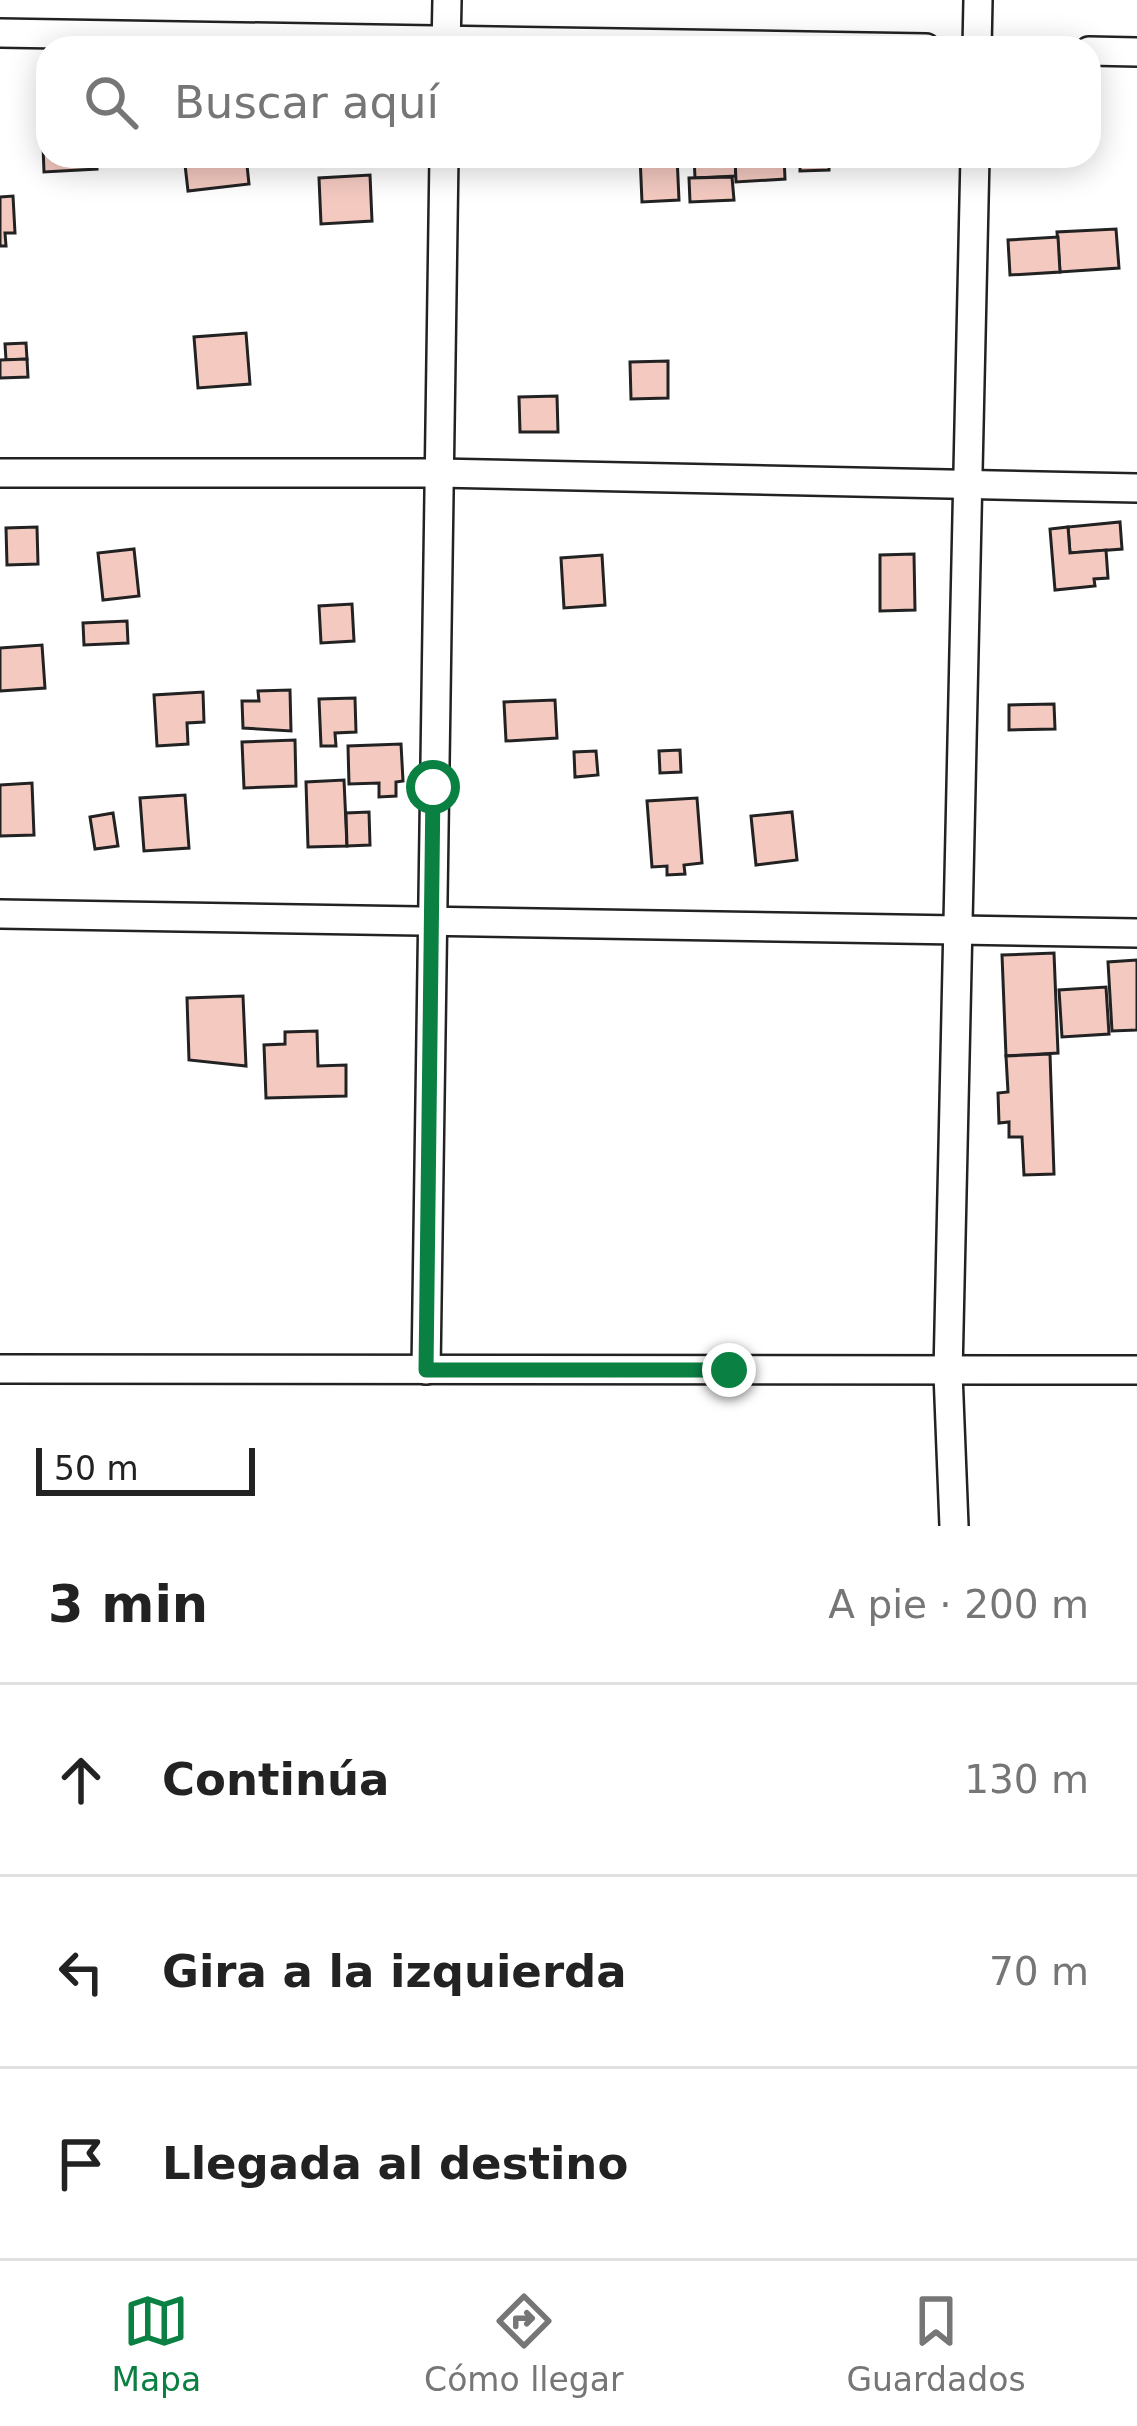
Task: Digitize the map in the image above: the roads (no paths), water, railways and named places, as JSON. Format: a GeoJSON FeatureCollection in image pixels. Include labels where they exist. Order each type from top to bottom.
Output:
{"type":"FeatureCollection","features":[{"type":"Feature","properties":{"kind":"street"},"geometry":{"type":"LineString","coordinates":[[446,36],[447,0]]}},
{"type":"Feature","properties":{"kind":"street"},"geometry":{"type":"LineString","coordinates":[[977,36],[978,0]]}},
{"type":"Feature","properties":{"kind":"street"},"geometry":{"type":"LineString","coordinates":[[0,33],[122,36]]}},
{"type":"Feature","properties":{"kind":"street"},"geometry":{"type":"LineString","coordinates":[[1101,51],[1137,52]]}},
{"type":"Feature","properties":{"kind":"street"},"geometry":{"type":"LineString","coordinates":[[426,1370],[444,168]]}},
{"type":"Feature","properties":{"kind":"street"},"geometry":{"type":"LineString","coordinates":[[954,1526],[948,1373],[975,168]]}},
{"type":"Feature","properties":{"kind":"street"},"geometry":{"type":"LineString","coordinates":[[0,473],[439,473],[1137,488]]}},
{"type":"Feature","properties":{"kind":"street"},"geometry":{"type":"LineString","coordinates":[[0,914],[1137,933]]}},
{"type":"Feature","properties":{"kind":"street"},"geometry":{"type":"LineString","coordinates":[[0,1369],[1137,1370]]}}]}
